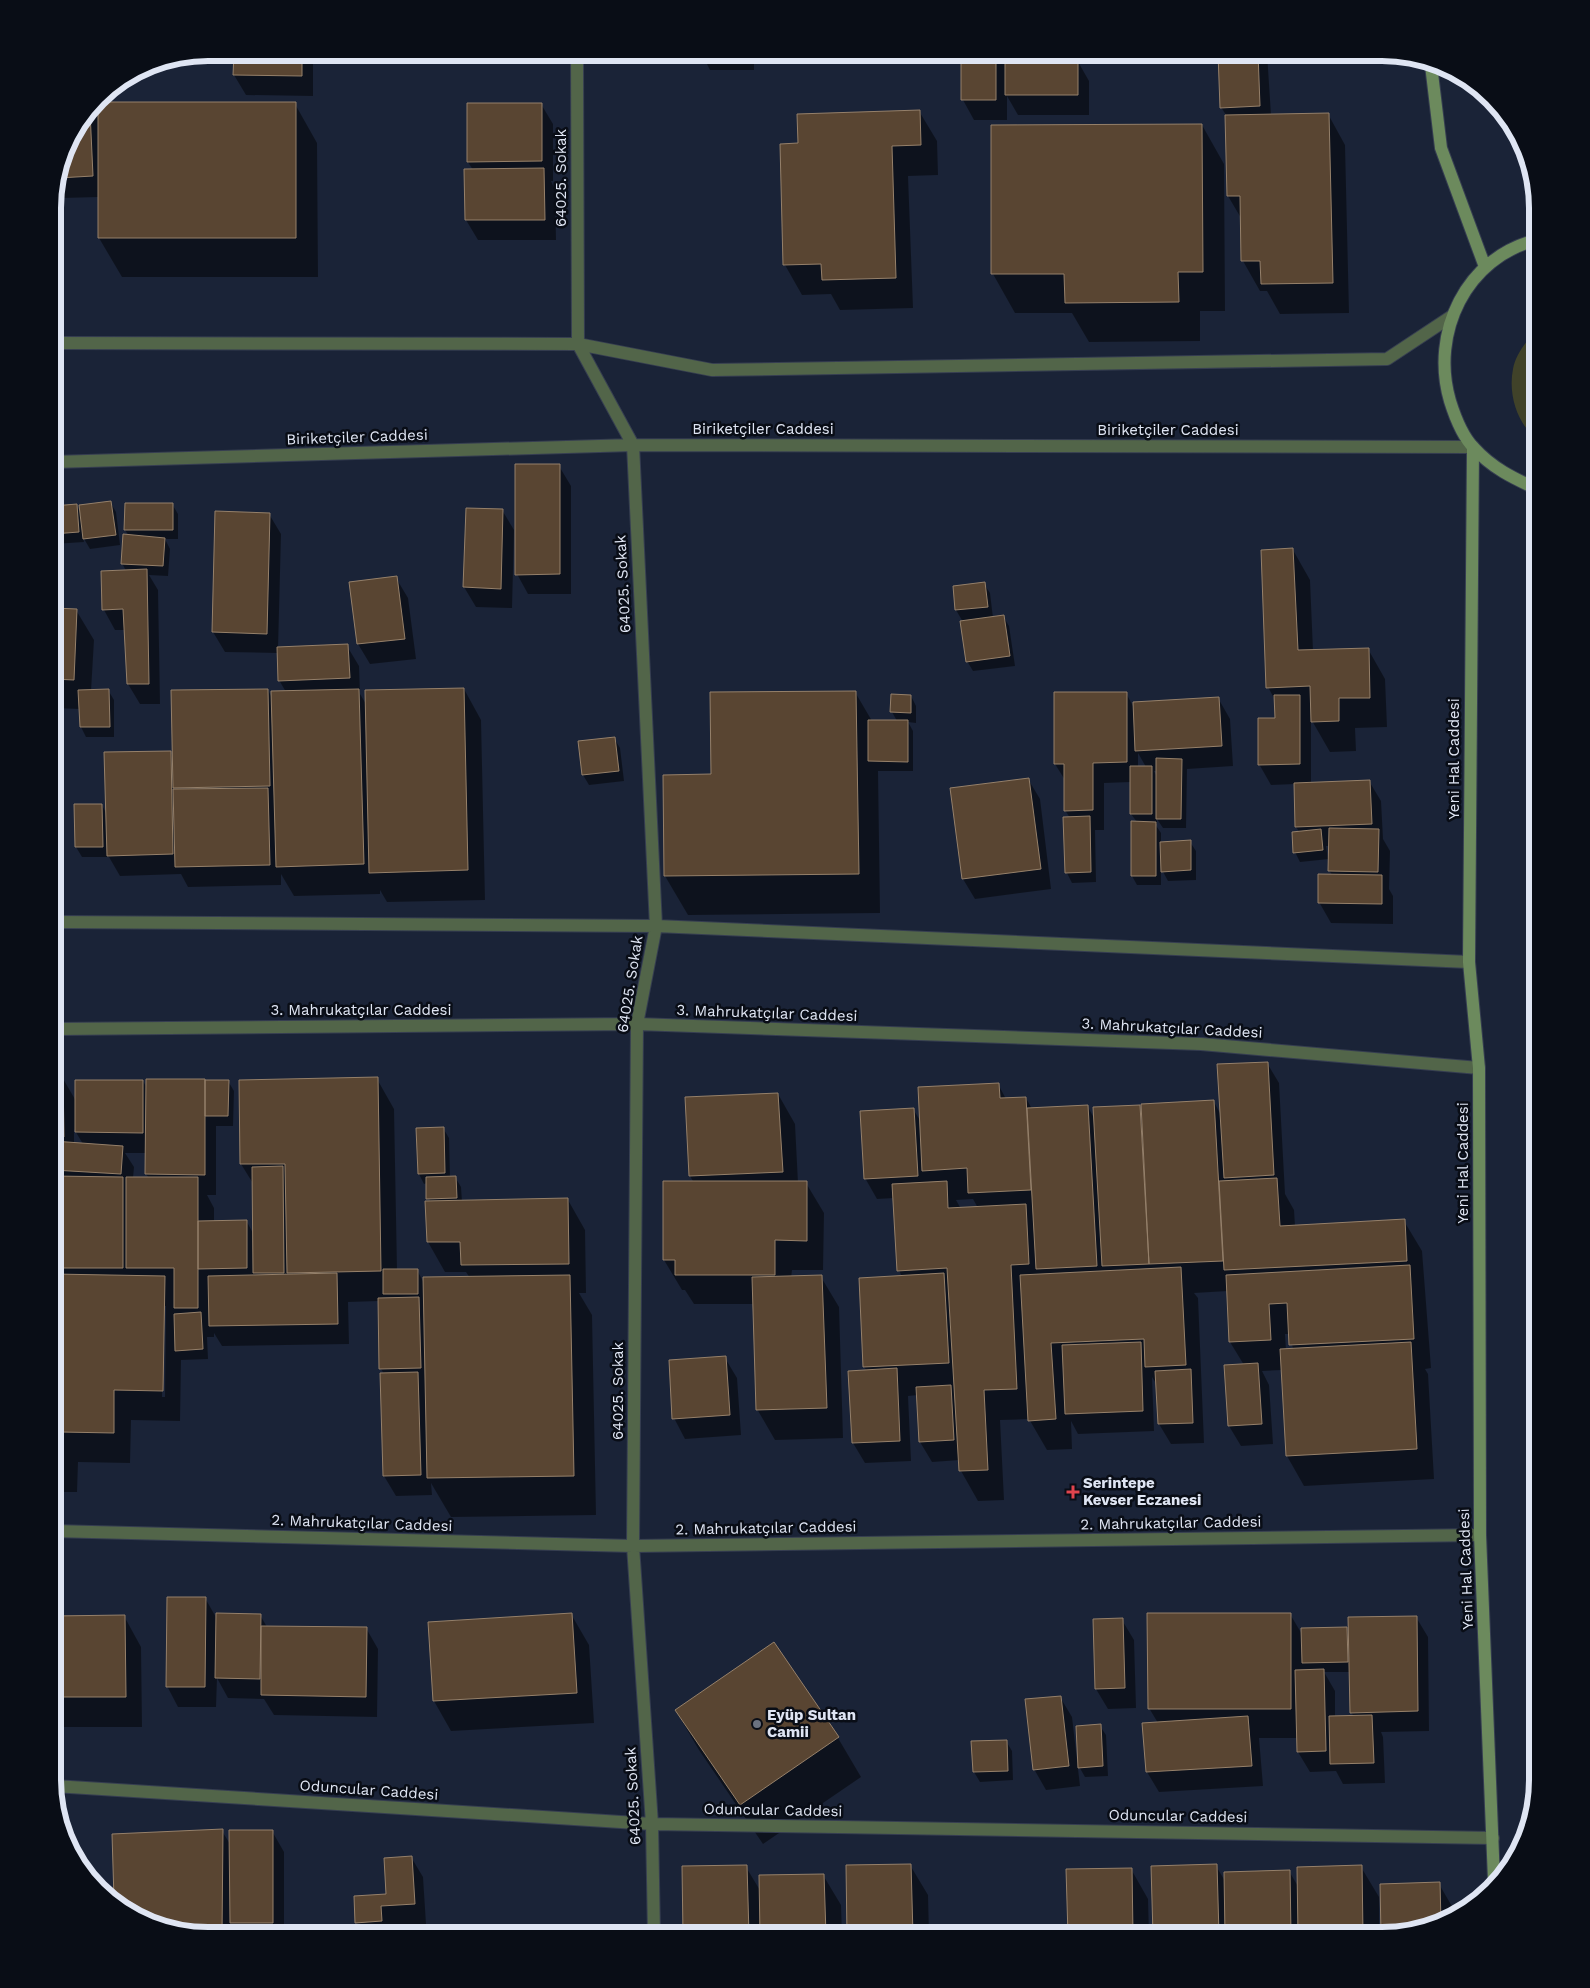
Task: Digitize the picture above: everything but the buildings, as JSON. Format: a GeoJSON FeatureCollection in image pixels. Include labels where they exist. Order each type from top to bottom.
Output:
{"type":"FeatureCollection","features":[{"type":"Feature","properties":{"kind":"street","name":"64025. Sokak"},"geometry":{"type":"LineString","coordinates":[[577,62],[578,344],[633,445],[656,926],[637,1024],[633,1546],[652,1824],[654,1927]]}},
{"type":"Feature","properties":{"kind":"street"},"geometry":{"type":"LineString","coordinates":[[1432,70],[1441,148],[1485,267]]}},
{"type":"Feature","properties":{"kind":"street"},"geometry":{"type":"LineString","coordinates":[[1529,242],[1522,244],[1485,267],[1466,290],[1452,316],[1444,350],[1445,384],[1455,418],[1473,447],[1504,474],[1529,485]]}},
{"type":"Feature","properties":{"kind":"street"},"geometry":{"type":"LineString","coordinates":[[62,343],[578,344],[712,370],[1387,359],[1452,316]]}},
{"type":"Feature","properties":{"kind":"street","name":"Biriketçiler Caddesi"},"geometry":{"type":"LineString","coordinates":[[62,462],[633,445],[1473,447]]}},
{"type":"Feature","properties":{"kind":"street","name":"Yeni Hal Caddesi"},"geometry":{"type":"LineString","coordinates":[[1473,447],[1469,962],[1479,1068],[1480,1535],[1494,1875]]}},
{"type":"Feature","properties":{"kind":"street"},"geometry":{"type":"LineString","coordinates":[[62,922],[656,926],[1469,962]]}},
{"type":"Feature","properties":{"kind":"street","name":"3. Mahrukatçılar Caddesi"},"geometry":{"type":"LineString","coordinates":[[61,1029],[637,1024],[1201,1044],[1479,1068]]}},
{"type":"Feature","properties":{"kind":"street","name":"2. Mahrukatçılar Caddesi"},"geometry":{"type":"LineString","coordinates":[[61,1531],[633,1546],[1480,1535]]}},
{"type":"Feature","properties":{"kind":"street","name":"Oduncular Caddesi"},"geometry":{"type":"LineString","coordinates":[[62,1786],[652,1824],[1492,1838]]}},
{"type":"Feature","properties":{"kind":"green space"},"geometry":{"type":"Polygon","coordinates":[[[1529,339],[1529,432],[1519,417],[1512,388],[1513,369],[1522,348],[1529,339]]]}},
{"type":"Feature","properties":{"kind":"place","name":"Serintepe Kevser Eczanesi"},"geometry":{"type":"Point","coordinates":[1073,1492]}},
{"type":"Feature","properties":{"kind":"place","name":"Eyüp Sultan Camii"},"geometry":{"type":"Point","coordinates":[757,1724]}}]}
